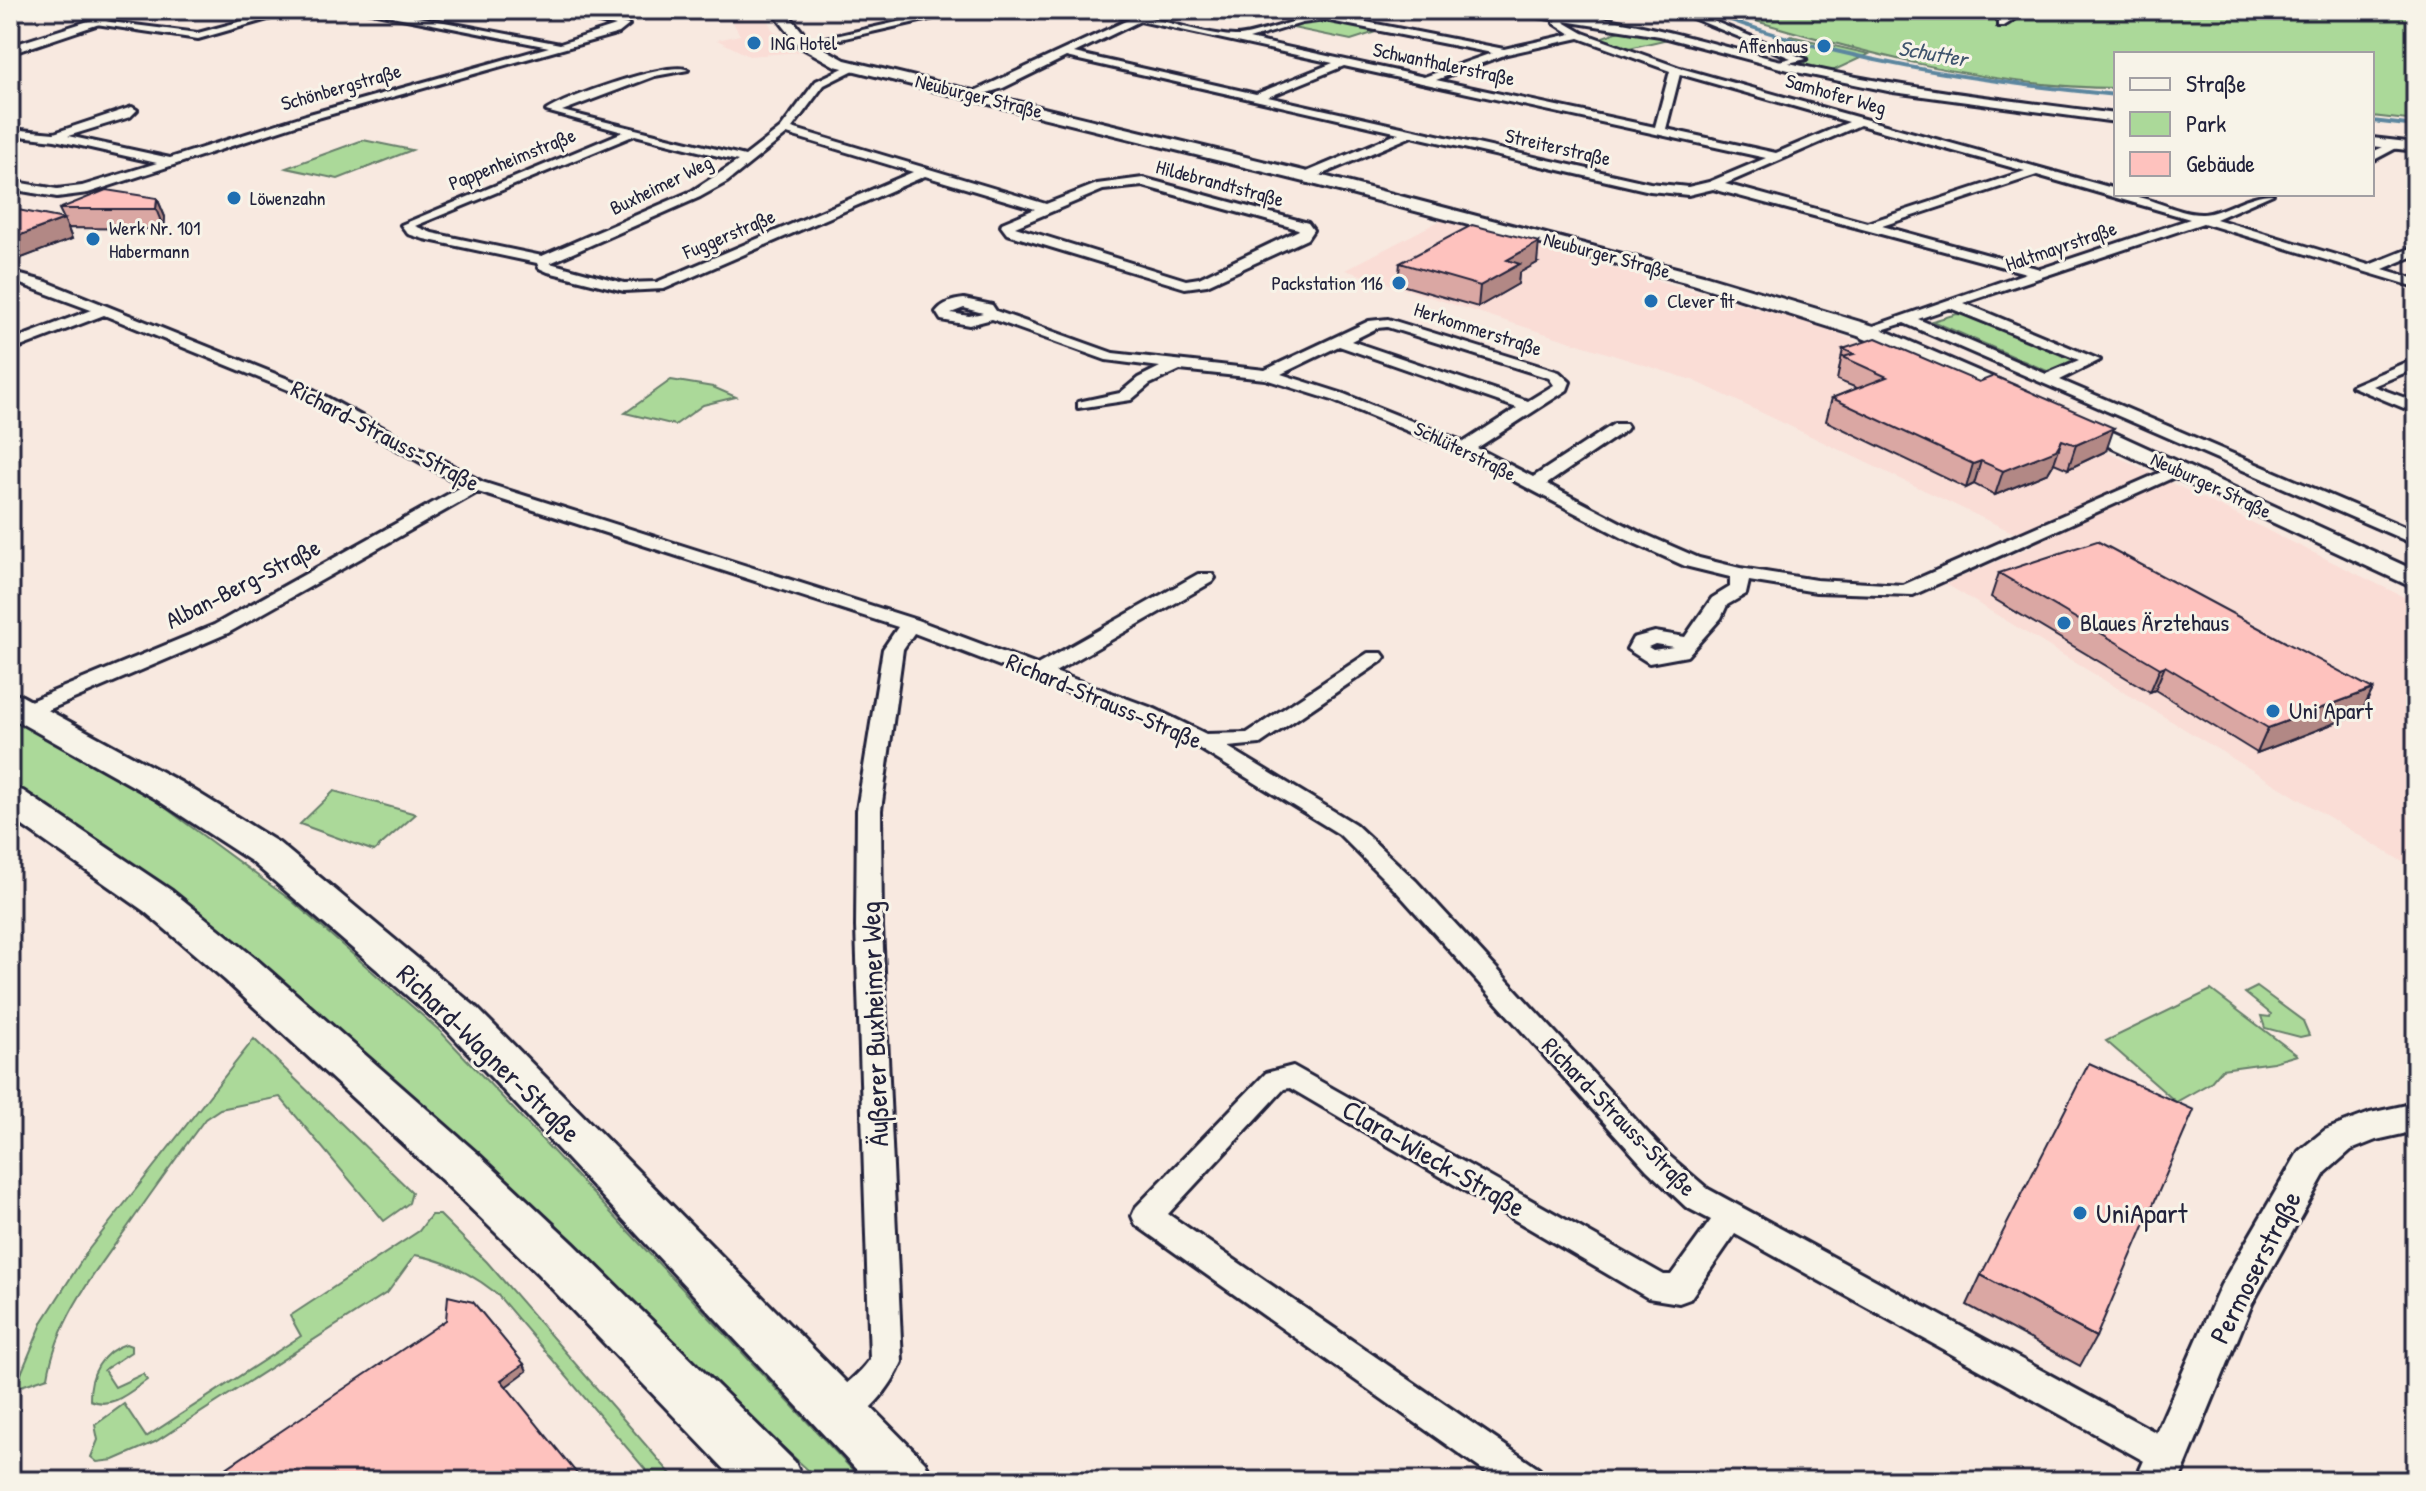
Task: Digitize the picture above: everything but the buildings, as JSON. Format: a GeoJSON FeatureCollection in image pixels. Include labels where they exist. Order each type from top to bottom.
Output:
{"type":"FeatureCollection","features":[{"type":"Feature","properties":{"kind":"main road","name":"Neuburger Straße"},"geometry":{"type":"LineString","coordinates":[[778,10],[789,29],[817,54],[854,66],[1652,266],[1866,331],[2045,408],[2416,581]]}},
{"type":"Feature","properties":{"kind":"main road","name":"Richard-Wagner-Straße"},"geometry":{"type":"LineString","coordinates":[[18,707],[169,791],[265,852],[462,1019],[905,1481]]}},
{"type":"Feature","properties":{"kind":"main road"},"geometry":{"type":"LineString","coordinates":[[10,799],[146,893],[240,969],[513,1218],[775,1481]]}},
{"type":"Feature","properties":{"kind":"street"},"geometry":{"type":"LineString","coordinates":[[10,50],[135,10]]}},
{"type":"Feature","properties":{"kind":"street"},"geometry":{"type":"LineString","coordinates":[[94,23],[198,36],[294,10]]}},
{"type":"Feature","properties":{"kind":"street"},"geometry":{"type":"LineString","coordinates":[[366,10],[561,46]]}},
{"type":"Feature","properties":{"kind":"street","name":"Schönbergstraße"},"geometry":{"type":"LineString","coordinates":[[10,185],[71,193],[296,121],[616,31],[624,25],[555,10]]}},
{"type":"Feature","properties":{"kind":"street"},"geometry":{"type":"LineString","coordinates":[[805,44],[964,10]]}},
{"type":"Feature","properties":{"kind":"street","name":"Schwanthalerstraße"},"geometry":{"type":"LineString","coordinates":[[1101,10],[1778,157]]}},
{"type":"Feature","properties":{"kind":"street"},"geometry":{"type":"LineString","coordinates":[[971,95],[999,86],[1157,10]]}},
{"type":"Feature","properties":{"kind":"street"},"geometry":{"type":"LineString","coordinates":[[1519,10],[1661,32],[1779,64],[1933,95],[2114,118]]}},
{"type":"Feature","properties":{"kind":"street"},"geometry":{"type":"LineString","coordinates":[[1678,10],[1801,59],[1779,64]]}},
{"type":"Feature","properties":{"kind":"street"},"geometry":{"type":"LineString","coordinates":[[2001,24],[2024,10]]}},
{"type":"Feature","properties":{"kind":"street"},"geometry":{"type":"LineString","coordinates":[[1564,15],[1559,23],[1580,35]]}},
{"type":"Feature","properties":{"kind":"street"},"geometry":{"type":"LineString","coordinates":[[1240,39],[1301,20],[1325,17],[1504,52]]}},
{"type":"Feature","properties":{"kind":"street"},"geometry":{"type":"LineString","coordinates":[[1428,79],[1504,52],[1580,35]]}},
{"type":"Feature","properties":{"kind":"street","name":"Samhofer Weg"},"geometry":{"type":"LineString","coordinates":[[1580,35],[1676,70],[2114,193]]}},
{"type":"Feature","properties":{"kind":"street","name":"Streiterstraße"},"geometry":{"type":"LineString","coordinates":[[1065,54],[1650,187],[1688,191],[1713,185],[2040,273]]}},
{"type":"Feature","properties":{"kind":"street"},"geometry":{"type":"LineString","coordinates":[[1256,98],[1345,62]]}},
{"type":"Feature","properties":{"kind":"street","name":"Buxheimer Weg"},"geometry":{"type":"LineString","coordinates":[[543,260],[696,194],[748,160],[785,130],[820,83],[854,66]]}},
{"type":"Feature","properties":{"kind":"street"},"geometry":{"type":"LineString","coordinates":[[683,70],[653,73],[551,111],[748,160]]}},
{"type":"Feature","properties":{"kind":"street"},"geometry":{"type":"LineString","coordinates":[[1660,130],[1676,70]]}},
{"type":"Feature","properties":{"kind":"street"},"geometry":{"type":"LineString","coordinates":[[55,137],[126,115],[132,110]]}},
{"type":"Feature","properties":{"kind":"street"},"geometry":{"type":"LineString","coordinates":[[1713,185],[1858,122]]}},
{"type":"Feature","properties":{"kind":"street"},"geometry":{"type":"LineString","coordinates":[[785,130],[1047,208]]}},
{"type":"Feature","properties":{"kind":"street"},"geometry":{"type":"LineString","coordinates":[[10,132],[55,137],[167,162]]}},
{"type":"Feature","properties":{"kind":"street","name":"Pappenheimstraße"},"geometry":{"type":"LineString","coordinates":[[407,225],[633,132]]}},
{"type":"Feature","properties":{"kind":"street"},"geometry":{"type":"LineString","coordinates":[[1306,177],[1410,133]]}},
{"type":"Feature","properties":{"kind":"street"},"geometry":{"type":"LineString","coordinates":[[2374,142],[2416,147]]}},
{"type":"Feature","properties":{"kind":"street"},"geometry":{"type":"LineString","coordinates":[[2374,156],[2398,144]]}},
{"type":"Feature","properties":{"kind":"street"},"geometry":{"type":"LineString","coordinates":[[1870,226],[2037,171]]}},
{"type":"Feature","properties":{"kind":"street","name":"Fuggerstraße"},"geometry":{"type":"LineString","coordinates":[[407,225],[413,231],[429,236],[543,260],[544,265],[553,269],[624,287],[659,286],[924,172]]}},
{"type":"Feature","properties":{"kind":"street","name":"Hildebrandtstraße"},"geometry":{"type":"LineString","coordinates":[[1143,182],[1303,226],[1306,230],[1302,236],[1202,282],[1185,284],[1012,231],[1007,226],[1047,208],[1101,187],[1143,182]]}},
{"type":"Feature","properties":{"kind":"street","name":"Samhofer Weg"},"geometry":{"type":"LineString","coordinates":[[2125,196],[2416,283]]}},
{"type":"Feature","properties":{"kind":"street","name":"Haltmayrstraße"},"geometry":{"type":"LineString","coordinates":[[1866,331],[2206,218],[2262,196]]}},
{"type":"Feature","properties":{"kind":"street"},"geometry":{"type":"LineString","coordinates":[[2370,269],[2416,250]]}},
{"type":"Feature","properties":{"kind":"street","name":"Richard-Strauss-Straße"},"geometry":{"type":"LineString","coordinates":[[10,276],[42,285],[304,391],[476,486],[910,624],[1147,714],[1203,741],[1347,829],[1407,887],[1657,1162],[1697,1198],[1904,1310],[2162,1469]]}},
{"type":"Feature","properties":{"kind":"street"},"geometry":{"type":"LineString","coordinates":[[1953,304],[2092,360],[2050,378]]}},
{"type":"Feature","properties":{"kind":"street"},"geometry":{"type":"LineString","coordinates":[[10,346],[101,311]]}},
{"type":"Feature","properties":{"kind":"street","name":"Schlüterstraße"},"geometry":{"type":"LineString","coordinates":[[991,314],[1111,357],[1267,375],[1338,397],[1465,448],[1631,535],[1692,562],[1740,574],[1816,586],[1906,591],[2181,470]]}},
{"type":"Feature","properties":{"kind":"street","name":"Neuburger Straße"},"geometry":{"type":"LineString","coordinates":[[1906,319],[2050,378],[2416,539]]}},
{"type":"Feature","properties":{"kind":"street","name":"Herkommerstraße"},"geometry":{"type":"LineString","coordinates":[[1267,375],[1374,324],[1402,325],[1554,375],[1562,382],[1561,387],[1465,448]]}},
{"type":"Feature","properties":{"kind":"street"},"geometry":{"type":"LineString","coordinates":[[1338,341],[1529,407]]}},
{"type":"Feature","properties":{"kind":"street"},"geometry":{"type":"LineString","coordinates":[[2416,363],[2359,386],[2416,408]]}},
{"type":"Feature","properties":{"kind":"street"},"geometry":{"type":"LineString","coordinates":[[1084,405],[1125,397],[1144,381],[1178,364]]}},
{"type":"Feature","properties":{"kind":"street"},"geometry":{"type":"LineString","coordinates":[[1533,485],[1620,427]]}},
{"type":"Feature","properties":{"kind":"street","name":"Alban-Berg-Straße"},"geometry":{"type":"LineString","coordinates":[[18,707],[232,623],[476,486]]}},
{"type":"Feature","properties":{"kind":"street"},"geometry":{"type":"LineString","coordinates":[[1690,644],[1714,614],[1719,602],[1739,590],[1740,574]]}},
{"type":"Feature","properties":{"kind":"street"},"geometry":{"type":"LineString","coordinates":[[1040,672],[1205,578]]}},
{"type":"Feature","properties":{"kind":"street","name":"Äußerer Buxheimer Weg"},"geometry":{"type":"LineString","coordinates":[[839,1413],[872,1384],[886,1362],[869,938],[869,810],[893,649],[910,624]]}},
{"type":"Feature","properties":{"kind":"street"},"geometry":{"type":"LineString","coordinates":[[1203,741],[1252,739],[1375,657]]}},
{"type":"Feature","properties":{"kind":"street","name":"Clara-Wieck-Straße"},"geometry":{"type":"LineString","coordinates":[[1527,1481],[1147,1216],[1276,1080],[1293,1077],[1659,1288],[1679,1289],[1729,1218]]}},
{"type":"Feature","properties":{"kind":"street","name":"Permoserstraße"},"geometry":{"type":"LineString","coordinates":[[2162,1469],[2235,1297],[2312,1162],[2338,1140],[2370,1127],[2416,1117]]}},
{"type":"Feature","properties":{"kind":"shaded area"},"geometry":{"type":"Polygon","coordinates":[[[726,10],[763,10],[772,29],[799,52],[749,56],[717,40],[740,35],[726,10]]]}},
{"type":"Feature","properties":{"kind":"shaded area"},"geometry":{"type":"Polygon","coordinates":[[[1441,220],[1823,327],[2127,461],[2416,603],[2416,870],[1946,584],[2037,544],[1695,381],[1345,270],[1441,220]]]}},
{"type":"Feature","properties":{"kind":"green space"},"geometry":{"type":"Polygon","coordinates":[[[1718,10],[2416,10],[2416,121],[2374,116],[2374,52],[2114,52],[2114,88],[2016,81],[1965,73],[1814,38],[1718,10]]]}},
{"type":"Feature","properties":{"kind":"green space"},"geometry":{"type":"Polygon","coordinates":[[[1324,19],[1382,30],[1351,40],[1288,27],[1324,19]]]}},
{"type":"Feature","properties":{"kind":"green space"},"geometry":{"type":"Polygon","coordinates":[[[1625,29],[1668,39],[1629,48],[1600,38],[1625,29]]]}},
{"type":"Feature","properties":{"kind":"green space"},"geometry":{"type":"Polygon","coordinates":[[[1791,36],[1869,54],[1828,73],[1799,66],[1808,60],[1771,44],[1791,36]]]}},
{"type":"Feature","properties":{"kind":"green space"},"geometry":{"type":"Polygon","coordinates":[[[363,140],[412,150],[338,179],[286,168],[363,140]]]}},
{"type":"Feature","properties":{"kind":"green space"},"geometry":{"type":"Polygon","coordinates":[[[1957,314],[1971,315],[2075,355],[2081,363],[2058,372],[2047,371],[1932,321],[1957,314]]]}},
{"type":"Feature","properties":{"kind":"green space"},"geometry":{"type":"Polygon","coordinates":[[[671,380],[713,387],[736,397],[703,405],[675,425],[625,413],[671,380]]]}},
{"type":"Feature","properties":{"kind":"green space"},"geometry":{"type":"Polygon","coordinates":[[[10,715],[156,801],[292,901],[440,1031],[863,1481],[820,1481],[261,970],[144,876],[10,786],[10,715]]]}},
{"type":"Feature","properties":{"kind":"green space"},"geometry":{"type":"Polygon","coordinates":[[[334,791],[416,814],[374,851],[300,824],[334,791]]]}},
{"type":"Feature","properties":{"kind":"green space"},"geometry":{"type":"Polygon","coordinates":[[[2257,987],[2303,1021],[2309,1035],[2300,1037],[2265,1028],[2261,1016],[2270,1017],[2271,1014],[2245,993],[2257,987]]]}},
{"type":"Feature","properties":{"kind":"green space"},"geometry":{"type":"Polygon","coordinates":[[[2211,990],[2297,1055],[2273,1062],[2222,1069],[2210,1083],[2176,1102],[2106,1041],[2211,990]]]}},
{"type":"Feature","properties":{"kind":"green space"},"geometry":{"type":"Polygon","coordinates":[[[254,1039],[412,1192],[409,1203],[384,1221],[280,1097],[220,1109],[205,1119],[91,1278],[60,1335],[48,1377],[15,1388],[43,1321],[89,1249],[254,1039]]]}},
{"type":"Feature","properties":{"kind":"green space"},"geometry":{"type":"Polygon","coordinates":[[[431,1215],[440,1215],[487,1262],[677,1481],[655,1481],[496,1293],[458,1269],[415,1255],[388,1292],[155,1442],[114,1460],[97,1462],[91,1457],[98,1440],[95,1425],[124,1404],[146,1437],[301,1336],[290,1316],[419,1231],[431,1215]]]}},
{"type":"Feature","properties":{"kind":"green space"},"geometry":{"type":"Polygon","coordinates":[[[126,1344],[131,1346],[131,1352],[104,1370],[115,1387],[143,1374],[147,1380],[113,1401],[98,1403],[90,1400],[92,1382],[99,1365],[110,1352],[126,1344]]]}},
{"type":"Feature","properties":{"kind":"waterway","name":"Schutter"},"geometry":{"type":"LineString","coordinates":[[1703,10],[1753,28],[1855,56],[2010,83],[2114,95]]}},
{"type":"Feature","properties":{"kind":"waterway","name":"Schutter"},"geometry":{"type":"LineString","coordinates":[[2374,121],[2416,126]]}},
{"type":"Feature","properties":{"kind":"place","name":"ING Hotel"},"geometry":{"type":"Point","coordinates":[754,43]}},
{"type":"Feature","properties":{"kind":"place","name":"Affenhaus"},"geometry":{"type":"Point","coordinates":[1824,46]}},
{"type":"Feature","properties":{"kind":"place","name":"Löwenzahn"},"geometry":{"type":"Point","coordinates":[234,198]}},
{"type":"Feature","properties":{"kind":"place","name":"Werk Nr. 101 Habermann"},"geometry":{"type":"Point","coordinates":[93,239]}},
{"type":"Feature","properties":{"kind":"place","name":"Packstation 116"},"geometry":{"type":"Point","coordinates":[1399,283]}},
{"type":"Feature","properties":{"kind":"place","name":"Clever fit"},"geometry":{"type":"Point","coordinates":[1651,301]}},
{"type":"Feature","properties":{"kind":"place","name":"Blaues Ärztehaus"},"geometry":{"type":"Point","coordinates":[2064,623]}},
{"type":"Feature","properties":{"kind":"place","name":"Uni Apart"},"geometry":{"type":"Point","coordinates":[2273,711]}},
{"type":"Feature","properties":{"kind":"place","name":"UniApart"},"geometry":{"type":"Point","coordinates":[2080,1213]}}]}
